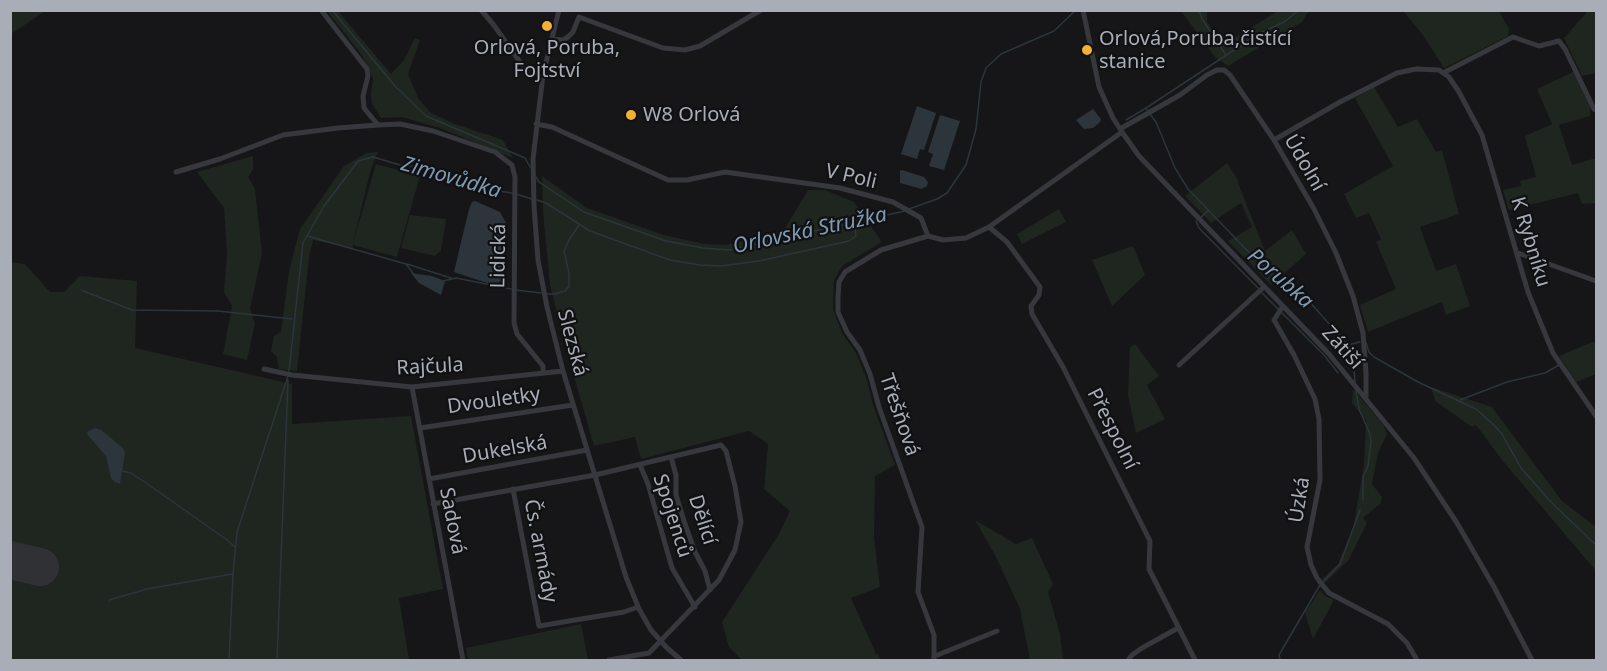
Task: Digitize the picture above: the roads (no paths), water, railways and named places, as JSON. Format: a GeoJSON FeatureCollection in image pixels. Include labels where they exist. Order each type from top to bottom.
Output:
{"type":"FeatureCollection","features":[{"type":"Feature","properties":{"kind":"street"},"geometry":{"type":"LineString","coordinates":[[321,10],[367,69],[368,76],[363,96],[364,108],[378,125]]}},
{"type":"Feature","properties":{"kind":"street"},"geometry":{"type":"LineString","coordinates":[[481,10],[525,69]]}},
{"type":"Feature","properties":{"kind":"street","name":"Slezská"},"geometry":{"type":"LineString","coordinates":[[559,10],[543,75],[533,159],[538,260],[563,371],[626,577],[638,607],[660,640],[681,660]]}},
{"type":"Feature","properties":{"kind":"street"},"geometry":{"type":"LineString","coordinates":[[551,39],[568,37],[573,32],[579,17],[663,48],[686,50],[700,46],[761,10]]}},
{"type":"Feature","properties":{"kind":"street","name":"Zátiší"},"geometry":{"type":"LineString","coordinates":[[1083,10],[1099,87],[1121,130],[1139,156],[1329,354],[1414,458],[1457,523],[1532,660]]}},
{"type":"Feature","properties":{"kind":"street"},"geometry":{"type":"LineString","coordinates":[[1274,140],[1397,73],[1416,69],[1439,70],[1443,73],[1513,37],[1539,46],[1558,41],[1565,49],[1596,110]]}},
{"type":"Feature","properties":{"kind":"street","name":"Údolní"},"geometry":{"type":"LineString","coordinates":[[1121,130],[1180,95],[1207,75],[1217,70],[1224,70],[1274,140],[1314,209],[1336,253],[1353,296],[1363,333],[1366,397]]}},
{"type":"Feature","properties":{"kind":"street","name":"K Rybníku"},"geometry":{"type":"LineString","coordinates":[[1443,73],[1449,77],[1459,92],[1482,135],[1528,292],[1553,353],[1596,416]]}},
{"type":"Feature","properties":{"kind":"street","name":"Lidická"},"geometry":{"type":"LineString","coordinates":[[176,172],[220,159],[283,135],[378,125],[400,124],[433,131],[495,152],[512,165],[515,177],[514,323],[517,334],[543,366],[543,373]]}},
{"type":"Feature","properties":{"kind":"street","name":"V Poli"},"geometry":{"type":"LineString","coordinates":[[536,124],[552,127],[668,180],[687,180],[725,172],[840,188],[893,202],[921,218],[928,236]]}},
{"type":"Feature","properties":{"kind":"street"},"geometry":{"type":"LineString","coordinates":[[928,236],[943,240],[966,238],[989,227],[1121,130]]}},
{"type":"Feature","properties":{"kind":"street","name":"Přespolní"},"geometry":{"type":"LineString","coordinates":[[989,227],[1007,242],[1040,287],[1039,295],[1031,306],[1032,314],[1069,377],[1150,541],[1149,569],[1195,660]]}},
{"type":"Feature","properties":{"kind":"street","name":"Třešňová"},"geometry":{"type":"LineString","coordinates":[[928,236],[881,250],[845,272],[839,282],[838,312],[847,332],[860,350],[870,374],[880,410],[922,527],[918,592],[934,634],[934,658]]}},
{"type":"Feature","properties":{"kind":"street"},"geometry":{"type":"LineString","coordinates":[[1518,254],[1596,281]]}},
{"type":"Feature","properties":{"kind":"street"},"geometry":{"type":"LineString","coordinates":[[1179,365],[1264,287]]}},
{"type":"Feature","properties":{"kind":"street","name":"Úzká"},"geometry":{"type":"LineString","coordinates":[[1282,306],[1274,320],[1315,399],[1319,419],[1320,480],[1307,547],[1311,565],[1317,578],[1329,593],[1388,624],[1407,643],[1417,660]]}},
{"type":"Feature","properties":{"kind":"street","name":"Rajčula"},"geometry":{"type":"LineString","coordinates":[[264,369],[283,374],[412,387],[563,371]]}},
{"type":"Feature","properties":{"kind":"street","name":"Sadová"},"geometry":{"type":"LineString","coordinates":[[412,387],[463,660]]}},
{"type":"Feature","properties":{"kind":"street","name":"Dvouletky"},"geometry":{"type":"LineString","coordinates":[[420,428],[573,405]]}},
{"type":"Feature","properties":{"kind":"street","name":"Čs. armády"},"geometry":{"type":"LineString","coordinates":[[434,504],[596,475],[721,445],[726,451],[741,522],[735,550],[719,580],[710,590]]}},
{"type":"Feature","properties":{"kind":"street","name":"Dukelská"},"geometry":{"type":"LineString","coordinates":[[429,479],[587,450]]}},
{"type":"Feature","properties":{"kind":"street","name":"Dělící"},"geometry":{"type":"LineString","coordinates":[[671,458],[676,475],[676,495],[710,590]]}},
{"type":"Feature","properties":{"kind":"street","name":"Spojenců"},"geometry":{"type":"LineString","coordinates":[[639,465],[648,484],[672,568],[695,607]]}},
{"type":"Feature","properties":{"kind":"street","name":"Čs. armády"},"geometry":{"type":"LineString","coordinates":[[513,489],[539,626],[624,612],[638,607]]}},
{"type":"Feature","properties":{"kind":"street"},"geometry":{"type":"LineString","coordinates":[[609,660],[649,653],[710,590]]}},
{"type":"Feature","properties":{"kind":"street"},"geometry":{"type":"LineString","coordinates":[[1131,659],[1178,628]]}},
{"type":"Feature","properties":{"kind":"street"},"geometry":{"type":"LineString","coordinates":[[934,658],[997,631]]}},
{"type":"Feature","properties":{"kind":"street"},"geometry":{"type":"LineString","coordinates":[[649,653],[653,660]]}},
{"type":"Feature","properties":{"kind":"waterway","name":"Orlovská Stružka"},"geometry":{"type":"LineString","coordinates":[[332,10],[395,86],[426,116],[525,158],[530,167]]}},
{"type":"Feature","properties":{"kind":"waterway","name":"Orlovská Stružka"},"geometry":{"type":"LineString","coordinates":[[909,209],[947,193],[966,165],[976,129],[981,82],[986,68],[1001,54],[1054,31],[1076,10]]}},
{"type":"Feature","properties":{"kind":"waterway"},"geometry":{"type":"LineString","coordinates":[[1199,10],[1202,19],[1226,55]]}},
{"type":"Feature","properties":{"kind":"waterway","name":"Porubka"},"geometry":{"type":"LineString","coordinates":[[1147,110],[1146,108],[1260,33],[1284,22],[1299,10]]}},
{"type":"Feature","properties":{"kind":"waterway"},"geometry":{"type":"LineString","coordinates":[[1126,120],[1146,108]]}},
{"type":"Feature","properties":{"kind":"waterway","name":"Porubka"},"geometry":{"type":"LineString","coordinates":[[1150,114],[1156,122],[1175,168],[1188,189],[1266,270],[1283,284],[1294,287],[1307,299],[1348,345],[1353,355],[1355,383]]}},
{"type":"Feature","properties":{"kind":"waterway","name":"Zimovůdka"},"geometry":{"type":"LineString","coordinates":[[289,371],[303,243],[324,206],[358,161],[373,157],[400,165],[426,167],[473,187],[512,193]]}},
{"type":"Feature","properties":{"kind":"waterway","name":"Orlovská Stružka"},"geometry":{"type":"LineString","coordinates":[[536,177],[539,182],[584,212],[666,241],[703,248],[730,250],[905,211]]}},
{"type":"Feature","properties":{"kind":"waterway","name":"Zimovůdka"},"geometry":{"type":"LineString","coordinates":[[516,194],[532,199]]}},
{"type":"Feature","properties":{"kind":"waterway","name":"Zimovůdka"},"geometry":{"type":"LineString","coordinates":[[537,200],[546,203],[590,231],[670,260],[700,265],[721,266],[759,261],[849,241],[856,236],[854,221]]}},
{"type":"Feature","properties":{"kind":"waterway"},"geometry":{"type":"LineString","coordinates":[[1200,218],[1208,211]]}},
{"type":"Feature","properties":{"kind":"waterway"},"geometry":{"type":"LineString","coordinates":[[1196,221],[1199,228],[1259,289]]}},
{"type":"Feature","properties":{"kind":"waterway"},"geometry":{"type":"LineString","coordinates":[[546,294],[565,291],[569,286],[569,273],[564,251],[579,225]]}},
{"type":"Feature","properties":{"kind":"waterway"},"geometry":{"type":"LineString","coordinates":[[307,236],[406,264],[413,273]]}},
{"type":"Feature","properties":{"kind":"waterway"},"geometry":{"type":"LineString","coordinates":[[407,264],[451,278]]}},
{"type":"Feature","properties":{"kind":"waterway"},"geometry":{"type":"LineString","coordinates":[[443,281],[456,278],[511,289]]}},
{"type":"Feature","properties":{"kind":"waterway"},"geometry":{"type":"LineString","coordinates":[[81,290],[132,310],[218,311],[292,319]]}},
{"type":"Feature","properties":{"kind":"waterway"},"geometry":{"type":"LineString","coordinates":[[516,290],[541,293]]}},
{"type":"Feature","properties":{"kind":"waterway"},"geometry":{"type":"LineString","coordinates":[[1262,293],[1278,309]]}},
{"type":"Feature","properties":{"kind":"waterway"},"geometry":{"type":"LineString","coordinates":[[1281,312],[1324,355],[1338,373]]}},
{"type":"Feature","properties":{"kind":"waterway"},"geometry":{"type":"LineString","coordinates":[[1348,345],[1360,342]]}},
{"type":"Feature","properties":{"kind":"waterway"},"geometry":{"type":"LineString","coordinates":[[1366,343],[1369,352],[1374,357],[1418,382],[1476,409],[1502,434],[1521,468],[1552,503],[1596,545]]}},
{"type":"Feature","properties":{"kind":"waterway"},"geometry":{"type":"LineString","coordinates":[[1460,400],[1507,382],[1545,373],[1559,365]]}},
{"type":"Feature","properties":{"kind":"waterway","name":"Zimovůdka"},"geometry":{"type":"LineString","coordinates":[[229,660],[237,532],[288,376]]}},
{"type":"Feature","properties":{"kind":"waterway"},"geometry":{"type":"LineString","coordinates":[[277,660],[288,380]]}},
{"type":"Feature","properties":{"kind":"waterway","name":"Porubka"},"geometry":{"type":"LineString","coordinates":[[1356,391],[1359,409],[1371,442],[1368,466],[1363,477],[1363,500]]}},
{"type":"Feature","properties":{"kind":"waterway"},"geometry":{"type":"LineString","coordinates":[[122,471],[131,473],[149,485],[235,547]]}},
{"type":"Feature","properties":{"kind":"waterway","name":"Porubka"},"geometry":{"type":"LineString","coordinates":[[1323,582],[1340,564],[1360,510]]}},
{"type":"Feature","properties":{"kind":"waterway"},"geometry":{"type":"LineString","coordinates":[[109,600],[147,589],[232,574]]}},
{"type":"Feature","properties":{"kind":"waterway","name":"Porubka"},"geometry":{"type":"LineString","coordinates":[[1280,660],[1279,655],[1320,585]]}},
{"type":"Feature","properties":{"kind":"place","name":"Orlová, Poruba, Fojtství"},"geometry":{"type":"Point","coordinates":[547,26]}},
{"type":"Feature","properties":{"kind":"place","name":"Orlová,Poruba,čistící stanice"},"geometry":{"type":"Point","coordinates":[1087,50]}},
{"type":"Feature","properties":{"kind":"place","name":"W8 Orlová"},"geometry":{"type":"Point","coordinates":[631,115]}}]}
